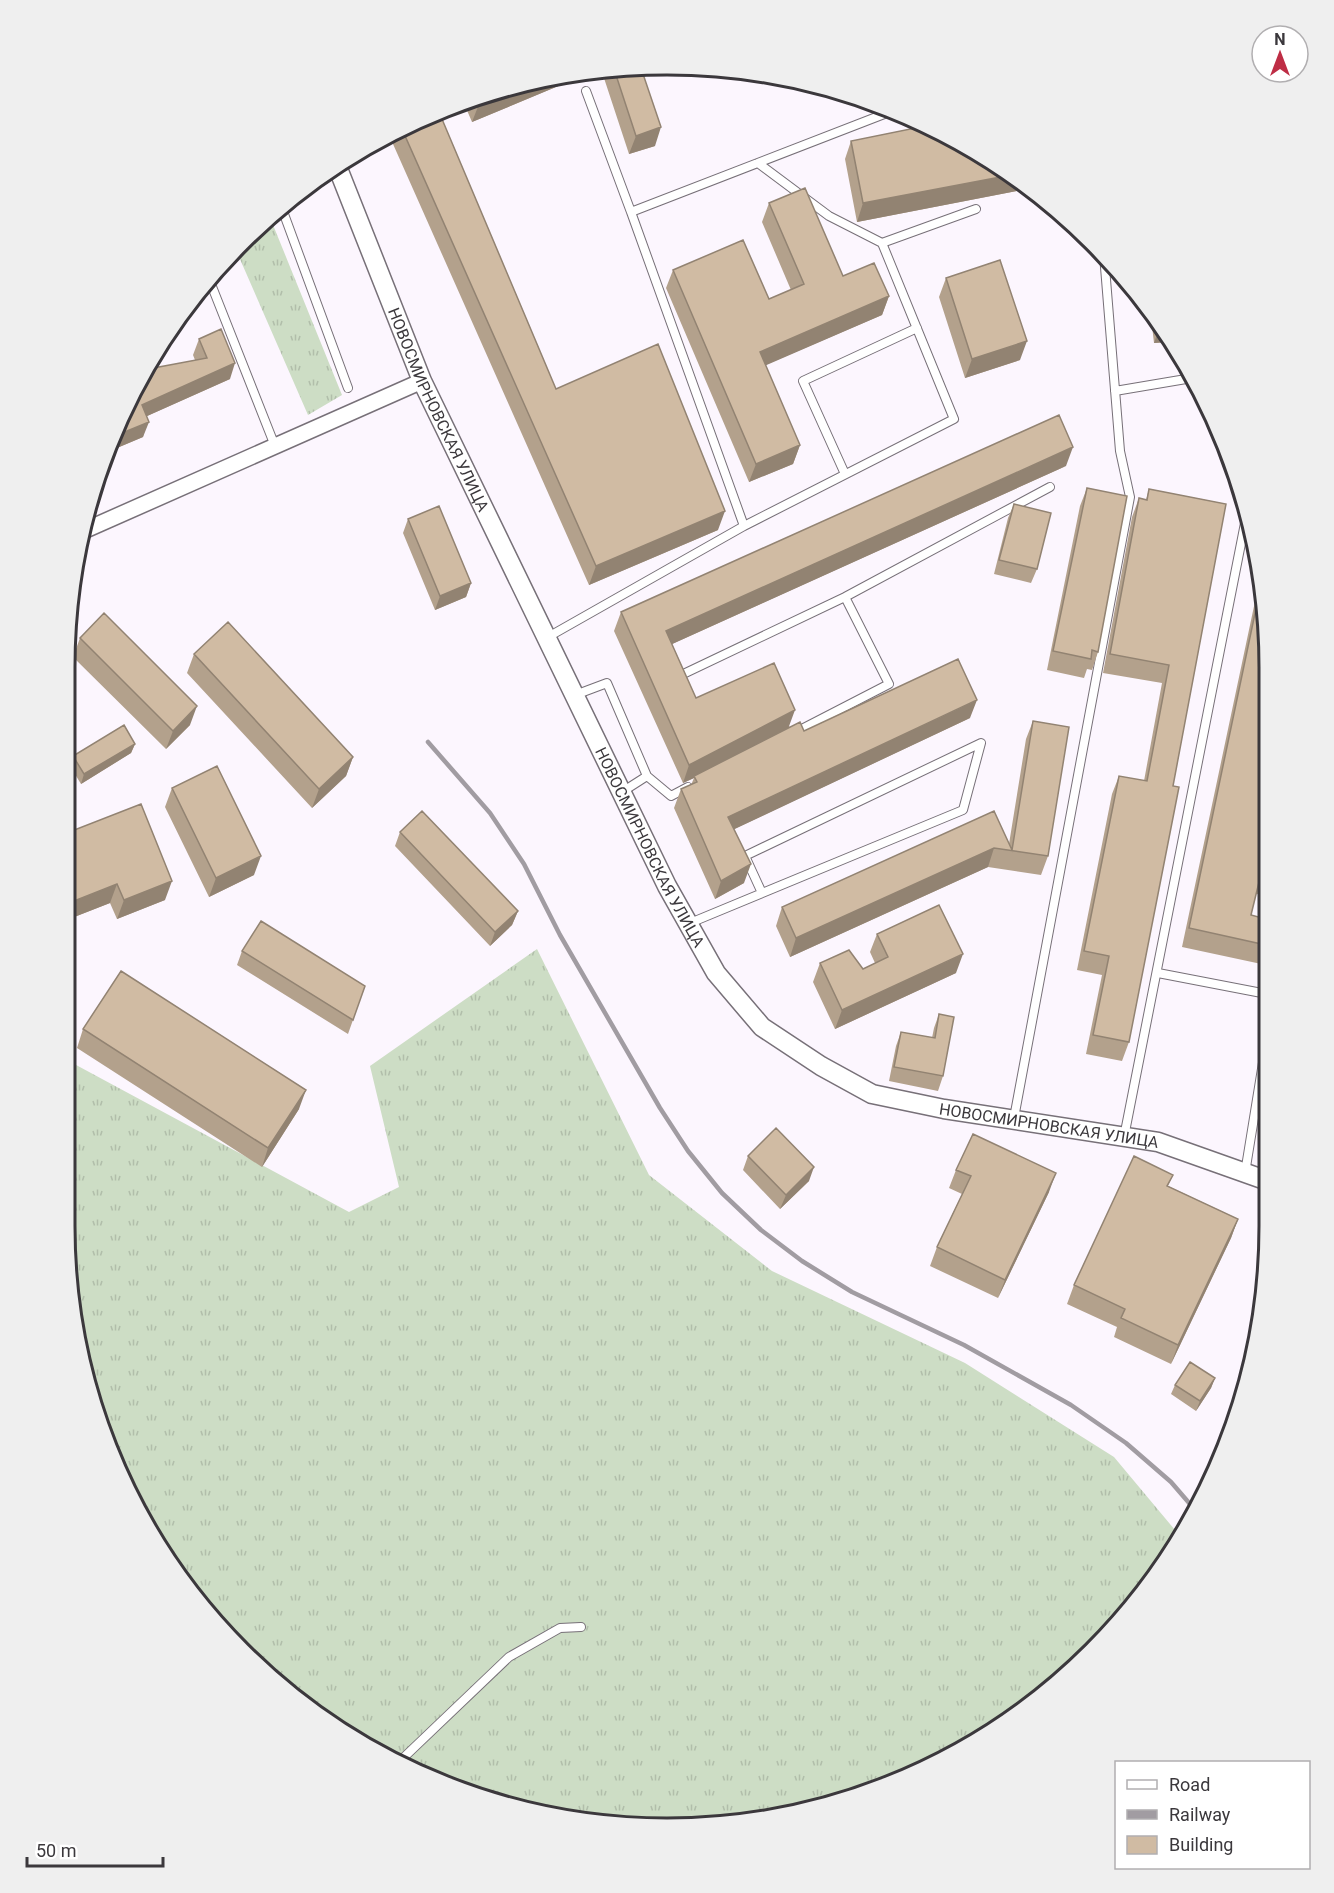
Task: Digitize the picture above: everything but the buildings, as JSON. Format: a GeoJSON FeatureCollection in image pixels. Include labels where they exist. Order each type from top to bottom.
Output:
{"type":"FeatureCollection","features":[{"type":"Feature","properties":{"kind":"street","name":"НОВОСМИРНОВСКАЯ УЛИЦА"},"geometry":{"type":"LineString","coordinates":[[340,174],[422,381],[667,886],[716,973],[762,1027],[820,1066],[872,1094],[944,1109],[1158,1142],[1259,1178]]}},
{"type":"Feature","properties":{"kind":"street"},"geometry":{"type":"LineString","coordinates":[[92,527],[422,381]]}},
{"type":"Feature","properties":{"kind":"lane"},"geometry":{"type":"LineString","coordinates":[[586,91],[744,526]]}},
{"type":"Feature","properties":{"kind":"lane"},"geometry":{"type":"LineString","coordinates":[[631,212],[881,115]]}},
{"type":"Feature","properties":{"kind":"lane"},"geometry":{"type":"LineString","coordinates":[[546,638],[744,526],[954,418],[882,243],[829,216],[758,163]]}},
{"type":"Feature","properties":{"kind":"lane"},"geometry":{"type":"LineString","coordinates":[[882,243],[976,210]]}},
{"type":"Feature","properties":{"kind":"lane"},"geometry":{"type":"LineString","coordinates":[[284,216],[348,388]]}},
{"type":"Feature","properties":{"kind":"lane"},"geometry":{"type":"LineString","coordinates":[[1014,1120],[1130,497],[1120,451],[1105,269]]}},
{"type":"Feature","properties":{"kind":"lane"},"geometry":{"type":"LineString","coordinates":[[213,288],[275,446]]}},
{"type":"Feature","properties":{"kind":"lane"},"geometry":{"type":"LineString","coordinates":[[845,474],[803,381],[917,328]]}},
{"type":"Feature","properties":{"kind":"lane"},"geometry":{"type":"LineString","coordinates":[[1115,391],[1184,379]]}},
{"type":"Feature","properties":{"kind":"lane"},"geometry":{"type":"LineString","coordinates":[[676,676],[845,597],[1050,487]]}},
{"type":"Feature","properties":{"kind":"lane"},"geometry":{"type":"LineString","coordinates":[[1124,1137],[1243,532]]}},
{"type":"Feature","properties":{"kind":"lane"},"geometry":{"type":"LineString","coordinates":[[785,738],[889,684],[845,597]]}},
{"type":"Feature","properties":{"kind":"lane"},"geometry":{"type":"LineString","coordinates":[[574,695],[607,683],[647,776],[670,796],[691,785]]}},
{"type":"Feature","properties":{"kind":"lane"},"geometry":{"type":"LineString","coordinates":[[688,924],[963,810],[981,743],[745,856],[762,893]]}},
{"type":"Feature","properties":{"kind":"lane"},"geometry":{"type":"LineString","coordinates":[[621,792],[647,776]]}},
{"type":"Feature","properties":{"kind":"lane"},"geometry":{"type":"LineString","coordinates":[[1158,973],[1259,992]]}},
{"type":"Feature","properties":{"kind":"lane"},"geometry":{"type":"LineString","coordinates":[[1245,1173],[1259,1087]]}},
{"type":"Feature","properties":{"kind":"lane"},"geometry":{"type":"LineString","coordinates":[[405,1757],[509,1657],[560,1628],[581,1627]]}},
{"type":"Feature","properties":{"kind":"green space"},"geometry":{"type":"Polygon","coordinates":[[[273,225],[342,395],[308,415],[239,258],[273,225]]]}},
{"type":"Feature","properties":{"kind":"green space"},"geometry":{"type":"Polygon","coordinates":[[[537,949],[649,1175],[772,1271],[965,1363],[1114,1457],[1175,1530],[1137,1586],[1112,1616],[1086,1645],[1027,1696],[963,1739],[929,1757],[857,1787],[820,1798],[782,1807],[706,1817],[628,1817],[590,1813],[552,1807],[477,1787],[440,1773],[371,1739],[307,1696],[248,1645],[197,1586],[154,1522],[120,1453],[95,1379],[80,1303],[75,1226],[75,1064],[349,1212],[399,1187],[370,1066],[537,949]]]}},
{"type":"Feature","properties":{"kind":"railway"},"geometry":{"type":"LineString","coordinates":[[428,742],[490,813],[524,864],[560,935],[660,1108],[688,1151],[722,1193],[761,1230],[802,1261],[852,1292],[964,1345],[1071,1405],[1126,1443],[1171,1482],[1190,1504]]}}]}
